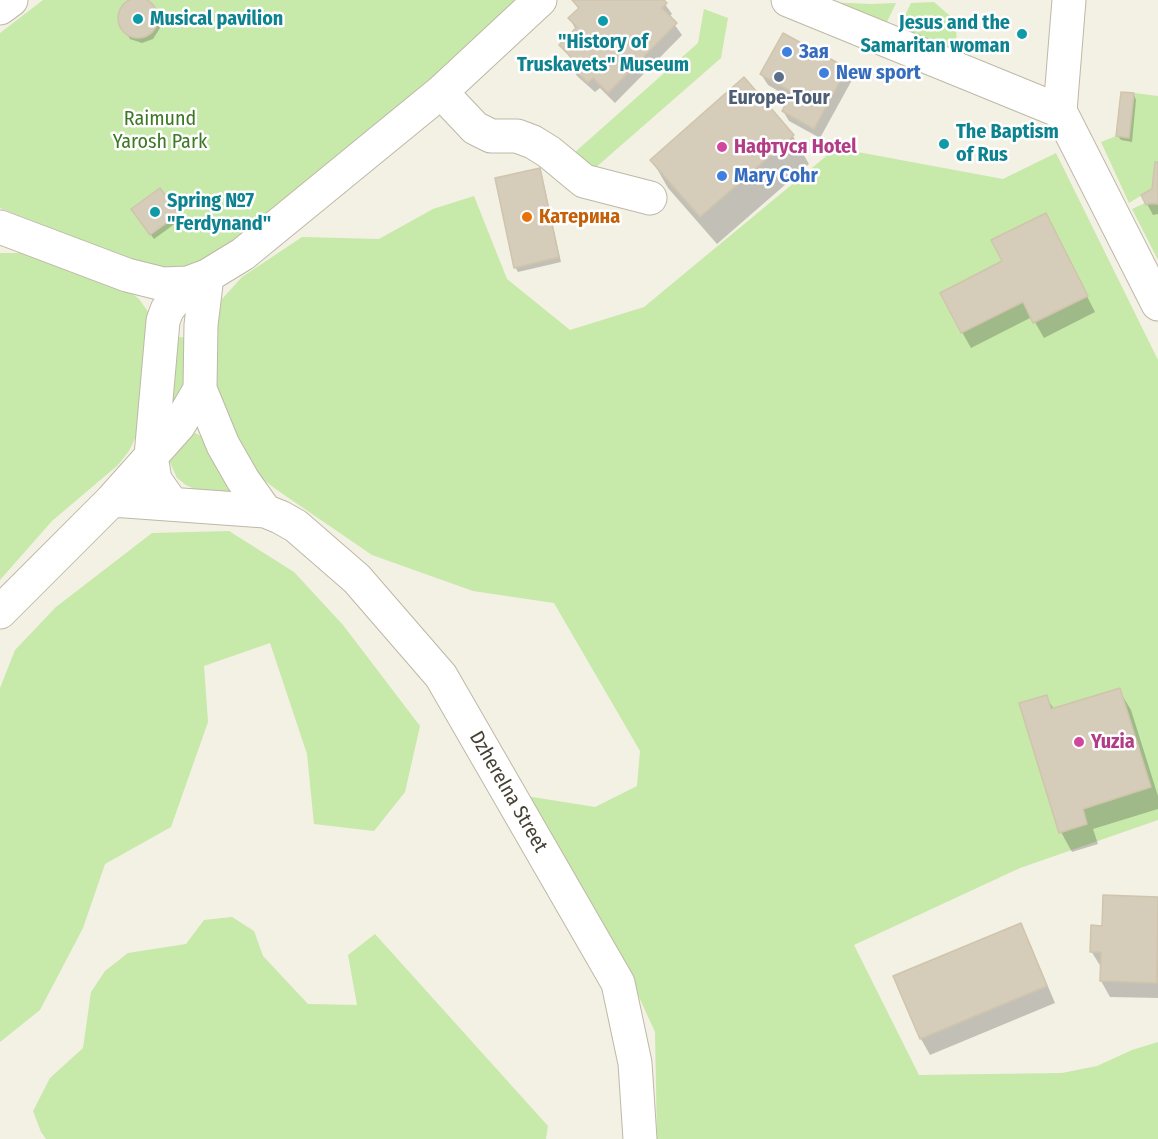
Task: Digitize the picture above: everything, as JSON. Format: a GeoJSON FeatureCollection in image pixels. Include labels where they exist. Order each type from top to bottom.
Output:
{"type":"FeatureCollection","features":[{"type":"Feature","properties":{"kind":"street"},"geometry":{"type":"LineString","coordinates":[[0,8],[11,0]]}},
{"type":"Feature","properties":{"kind":"street"},"geometry":{"type":"LineString","coordinates":[[172,504],[155,480],[151,456],[163,321],[167,310],[198,280],[243,254],[441,92],[540,0]]}},
{"type":"Feature","properties":{"kind":"street"},"geometry":{"type":"LineString","coordinates":[[788,0],[1060,111]]}},
{"type":"Feature","properties":{"kind":"street"},"geometry":{"type":"LineString","coordinates":[[1069,0],[1060,111],[1158,304]]}},
{"type":"Feature","properties":{"kind":"street"},"geometry":{"type":"LineString","coordinates":[[441,92],[475,128],[491,136],[517,136],[533,142],[584,181],[650,198]]}},
{"type":"Feature","properties":{"kind":"street"},"geometry":{"type":"LineString","coordinates":[[0,227],[127,275],[163,284],[198,280]]}},
{"type":"Feature","properties":{"kind":"street"},"geometry":{"type":"LineString","coordinates":[[198,280],[201,388],[224,445],[243,480],[265,511]]}},
{"type":"Feature","properties":{"kind":"street"},"geometry":{"type":"LineString","coordinates":[[0,612],[112,500],[179,425],[201,388]]}},
{"type":"Feature","properties":{"kind":"street"},"geometry":{"type":"LineString","coordinates":[[112,500],[265,511]]}},
{"type":"Feature","properties":{"kind":"street","name":"Dzherelna Street"},"geometry":{"type":"LineString","coordinates":[[265,511],[296,526],[357,579],[441,676],[618,983],[635,1063],[640,1139]]}},
{"type":"Feature","properties":{"kind":"green space","name":"Raimund Yarosh Park"},"geometry":{"type":"Polygon","coordinates":[[[43,0],[524,0],[309,183],[209,259],[176,270],[145,266],[0,208],[0,33],[43,0]]]}},
{"type":"Feature","properties":{"kind":"green space"},"geometry":{"type":"Polygon","coordinates":[[[827,2],[871,4],[896,3],[885,26],[827,2]]]}},
{"type":"Feature","properties":{"kind":"green space"},"geometry":{"type":"Polygon","coordinates":[[[934,2],[956,21],[957,56],[897,32],[911,3],[934,2]]]}},
{"type":"Feature","properties":{"kind":"green space"},"geometry":{"type":"Polygon","coordinates":[[[704,9],[728,18],[721,58],[594,169],[574,153],[698,43],[704,9]]]}},
{"type":"Feature","properties":{"kind":"green space"},"geometry":{"type":"Polygon","coordinates":[[[1134,93],[1158,96],[1158,162],[1152,189],[1129,203],[1101,142],[1116,136],[1129,137],[1134,93]]]}},
{"type":"Feature","properties":{"kind":"green space"},"geometry":{"type":"Polygon","coordinates":[[[836,148],[1003,179],[1056,153],[1158,360],[1158,820],[1020,868],[854,945],[919,1075],[1062,1073],[1097,1066],[1132,1050],[1158,1042],[1158,1139],[657,1139],[655,1032],[629,975],[526,796],[595,807],[637,786],[640,751],[554,603],[473,591],[372,555],[252,471],[215,390],[215,327],[222,299],[242,277],[302,237],[379,239],[433,209],[474,196],[507,279],[570,330],[644,307],[836,148]],[[992,240],[1002,261],[940,293],[960,333],[1023,302],[1034,323],[1087,296],[992,240]]]}},
{"type":"Feature","properties":{"kind":"green space"},"geometry":{"type":"Polygon","coordinates":[[[1145,203],[1146,205],[1158,204],[1158,260],[1132,209],[1145,203]]]}},
{"type":"Feature","properties":{"kind":"green space"},"geometry":{"type":"Polygon","coordinates":[[[0,253],[28,253],[129,291],[139,299],[151,316],[139,430],[129,451],[118,465],[52,521],[0,580],[0,253]]]}},
{"type":"Feature","properties":{"kind":"green space"},"geometry":{"type":"Polygon","coordinates":[[[177,338],[185,338],[190,388],[169,423],[177,338]]]}},
{"type":"Feature","properties":{"kind":"green space"},"geometry":{"type":"Polygon","coordinates":[[[195,433],[205,440],[234,493],[217,500],[177,478],[168,458],[184,435],[195,433]]]}},
{"type":"Feature","properties":{"kind":"green space"},"geometry":{"type":"Polygon","coordinates":[[[229,531],[294,572],[343,625],[420,726],[405,792],[374,831],[314,824],[307,754],[270,643],[204,666],[208,722],[171,827],[105,864],[83,928],[40,1010],[0,1042],[0,688],[15,650],[56,607],[152,533],[229,531]]]}},
{"type":"Feature","properties":{"kind":"green space"},"geometry":{"type":"Polygon","coordinates":[[[232,917],[254,931],[263,956],[308,1004],[357,1005],[348,955],[375,934],[548,1126],[546,1139],[46,1139],[33,1111],[50,1078],[83,1048],[91,992],[105,971],[128,953],[186,944],[204,920],[232,917]]]}},
{"type":"Feature","properties":{"kind":"building","name":"Musical pavilion"},"geometry":{"type":"Polygon","coordinates":[[[138,-2],[152,4],[158,18],[152,32],[138,38],[124,32],[118,18],[124,4],[138,-2]]]}},
{"type":"Feature","properties":{"kind":"building"},"geometry":{"type":"Polygon","coordinates":[[[572,0],[664,0],[667,3],[662,8],[677,23],[608,93],[593,78],[588,83],[569,65],[574,60],[559,45],[577,27],[568,18],[579,8],[572,0]]]}},
{"type":"Feature","properties":{"kind":"building"},"geometry":{"type":"Polygon","coordinates":[[[783,33],[847,68],[814,129],[782,111],[792,92],[760,74],[783,33]]]}},
{"type":"Feature","properties":{"kind":"building","name":"Нафтуся Hotel"},"geometry":{"type":"Polygon","coordinates":[[[744,77],[794,135],[700,217],[650,160],[744,77]]]}},
{"type":"Feature","properties":{"kind":"building"},"geometry":{"type":"Polygon","coordinates":[[[1121,92],[1134,93],[1129,138],[1116,136],[1121,92]]]}},
{"type":"Feature","properties":{"kind":"building"},"geometry":{"type":"Polygon","coordinates":[[[1155,162],[1158,162],[1158,204],[1146,205],[1141,195],[1152,189],[1155,162]]]}},
{"type":"Feature","properties":{"kind":"building","name":"Катерина"},"geometry":{"type":"Polygon","coordinates":[[[540,168],[559,257],[514,268],[495,178],[540,168]]]}},
{"type":"Feature","properties":{"kind":"building","name":"Spring №7 \"Ferdynand\""},"geometry":{"type":"Polygon","coordinates":[[[160,188],[179,214],[150,235],[131,209],[160,188]]]}},
{"type":"Feature","properties":{"kind":"building"},"geometry":{"type":"Polygon","coordinates":[[[1046,213],[1088,296],[1033,323],[1023,302],[961,333],[940,293],[1002,261],[991,240],[1046,213]]]}},
{"type":"Feature","properties":{"kind":"building"},"geometry":{"type":"Polygon","coordinates":[[[1120,688],[1151,787],[1083,809],[1087,824],[1059,833],[1019,703],[1047,695],[1051,709],[1120,688]]]}},
{"type":"Feature","properties":{"kind":"building"},"geometry":{"type":"Polygon","coordinates":[[[1103,895],[1158,897],[1157,983],[1100,981],[1101,952],[1090,952],[1091,925],[1102,926],[1103,895]]]}},
{"type":"Feature","properties":{"kind":"building"},"geometry":{"type":"Polygon","coordinates":[[[1021,923],[1047,986],[920,1039],[893,976],[1021,923]]]}},
{"type":"Feature","properties":{"kind":"place","name":"Musical pavilion"},"geometry":{"type":"Point","coordinates":[138,19]}},
{"type":"Feature","properties":{"kind":"place","name":"\"History of Truskavets\" Museum"},"geometry":{"type":"Point","coordinates":[603,21]}},
{"type":"Feature","properties":{"kind":"place","name":"Jesus and the Samaritan woman"},"geometry":{"type":"Point","coordinates":[1022,34]}},
{"type":"Feature","properties":{"kind":"place","name":"Зая"},"geometry":{"type":"Point","coordinates":[787,52]}},
{"type":"Feature","properties":{"kind":"place","name":"New sport"},"geometry":{"type":"Point","coordinates":[824,73]}},
{"type":"Feature","properties":{"kind":"place","name":"Europe-Tour"},"geometry":{"type":"Point","coordinates":[779,77]}},
{"type":"Feature","properties":{"kind":"place","name":"The Baptism of Rus"},"geometry":{"type":"Point","coordinates":[944,144]}},
{"type":"Feature","properties":{"kind":"place","name":"Нафтуся Hotel"},"geometry":{"type":"Point","coordinates":[722,147]}},
{"type":"Feature","properties":{"kind":"place","name":"Mary Cohr"},"geometry":{"type":"Point","coordinates":[722,176]}},
{"type":"Feature","properties":{"kind":"place","name":"Spring №7 \"Ferdynand\""},"geometry":{"type":"Point","coordinates":[155,212]}},
{"type":"Feature","properties":{"kind":"place","name":"Катерина"},"geometry":{"type":"Point","coordinates":[527,217]}},
{"type":"Feature","properties":{"kind":"place","name":"Yuzia"},"geometry":{"type":"Point","coordinates":[1079,742]}}]}
